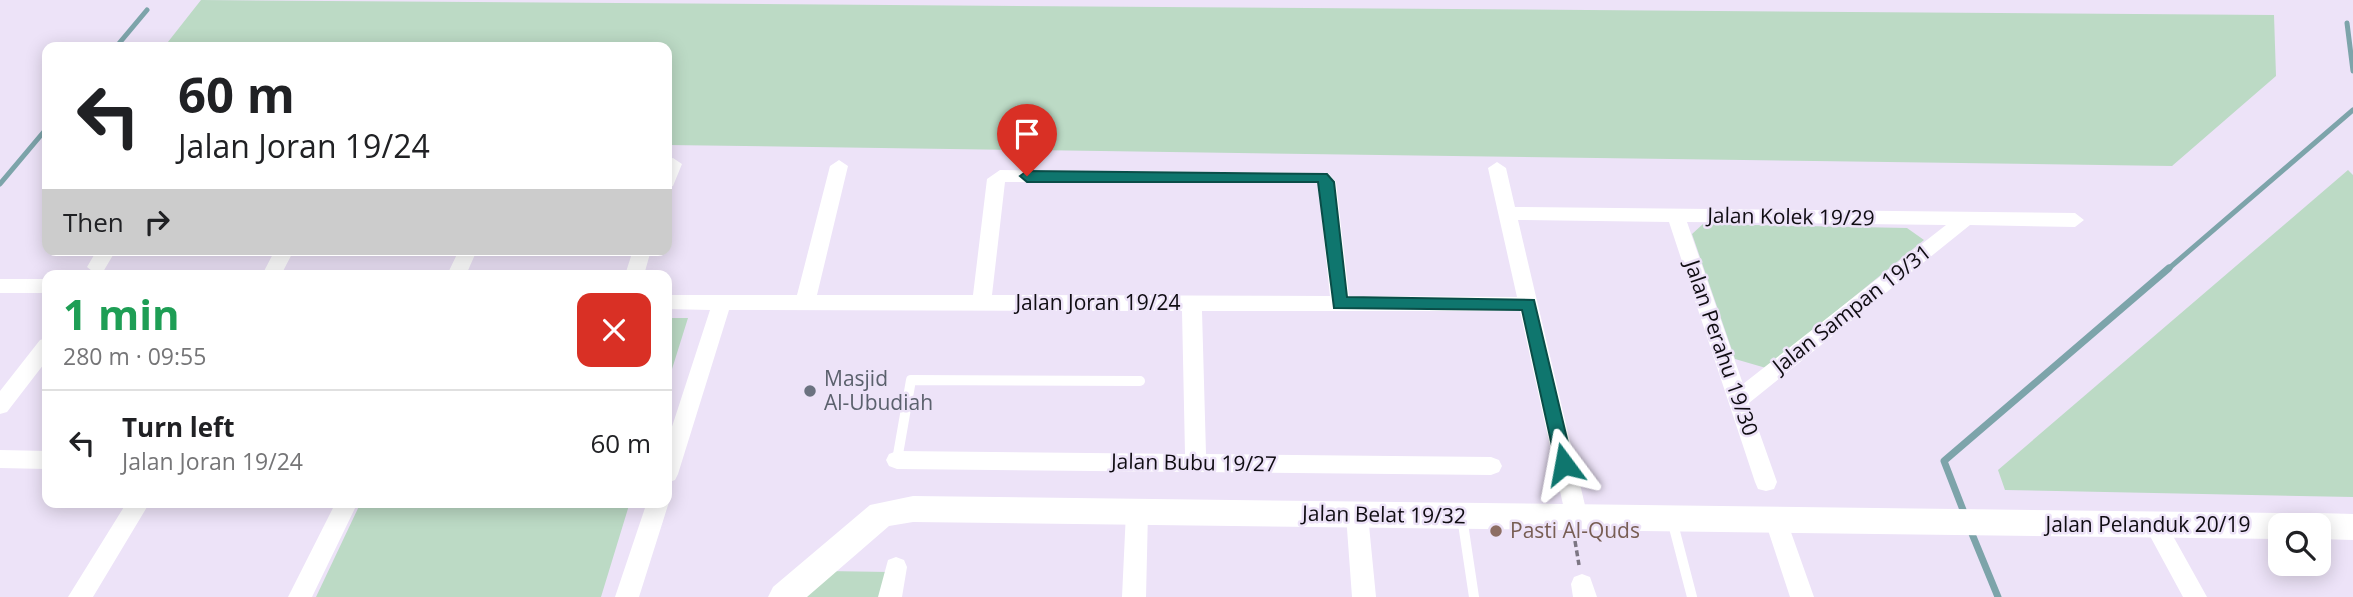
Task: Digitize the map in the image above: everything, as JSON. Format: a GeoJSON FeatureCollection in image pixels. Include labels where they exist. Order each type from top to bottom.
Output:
{"type":"FeatureCollection","features":[{"type":"Feature","properties":{"kind":"street"},"geometry":{"type":"LineString","coordinates":[[805,303],[839,166]]}},
{"type":"Feature","properties":{"kind":"street"},"geometry":{"type":"LineString","coordinates":[[1497,168],[1574,518]]}},
{"type":"Feature","properties":{"kind":"street"},"geometry":{"type":"LineString","coordinates":[[982,303],[996,179],[1000,176],[1042,176],[1322,177],[1327,182],[1340,304]]}},
{"type":"Feature","properties":{"kind":"street","name":"Jalan Kolek 19/29"},"geometry":{"type":"LineString","coordinates":[[1507,213],[2075,220]]}},
{"type":"Feature","properties":{"kind":"street","name":"Jalan Perahu 19/30"},"geometry":{"type":"LineString","coordinates":[[1676,215],[1766,482]]}},
{"type":"Feature","properties":{"kind":"street","name":"Jalan Sampan 19/31"},"geometry":{"type":"LineString","coordinates":[[1738,400],[1966,219]]}},
{"type":"Feature","properties":{"kind":"street"},"geometry":{"type":"LineString","coordinates":[[96,267],[103,256]]}},
{"type":"Feature","properties":{"kind":"street"},"geometry":{"type":"LineString","coordinates":[[0,286],[42,286]]}},
{"type":"Feature","properties":{"kind":"street","name":"Jalan Joran 19/24"},"geometry":{"type":"LineString","coordinates":[[672,302],[1528,304]]}},
{"type":"Feature","properties":{"kind":"street"},"geometry":{"type":"LineString","coordinates":[[672,458],[722,302]]}},
{"type":"Feature","properties":{"kind":"street"},"geometry":{"type":"LineString","coordinates":[[1192,303],[1196,463]]}},
{"type":"Feature","properties":{"kind":"street"},"geometry":{"type":"LineString","coordinates":[[0,406],[42,352]]}},
{"type":"Feature","properties":{"kind":"street"},"geometry":{"type":"LineString","coordinates":[[0,459],[42,460]]}},
{"type":"Feature","properties":{"kind":"street","name":"Jalan Bubu 19/27"},"geometry":{"type":"LineString","coordinates":[[897,460],[1491,466]]}},
{"type":"Feature","properties":{"kind":"street"},"geometry":{"type":"LineString","coordinates":[[80,597],[135,508]]}},
{"type":"Feature","properties":{"kind":"street"},"geometry":{"type":"LineString","coordinates":[[300,597],[343,508]]}},
{"type":"Feature","properties":{"kind":"street"},"geometry":{"type":"LineString","coordinates":[[627,597],[655,508]]}},
{"type":"Feature","properties":{"kind":"street","name":"Jalan Belat 19/32"},"geometry":{"type":"LineString","coordinates":[[784,597],[881,514],[913,509],[2016,524]]}},
{"type":"Feature","properties":{"kind":"street"},"geometry":{"type":"LineString","coordinates":[[1134,597],[1137,512]]}},
{"type":"Feature","properties":{"kind":"street"},"geometry":{"type":"LineString","coordinates":[[1357,515],[1364,597]]}},
{"type":"Feature","properties":{"kind":"street"},"geometry":{"type":"LineString","coordinates":[[1776,520],[1802,597]]}},
{"type":"Feature","properties":{"kind":"street","name":"Jalan Pelanduk 20/19"},"geometry":{"type":"LineString","coordinates":[[2016,524],[2268,526]]}},
{"type":"Feature","properties":{"kind":"street"},"geometry":{"type":"LineString","coordinates":[[2155,525],[2195,597]]}},
{"type":"Feature","properties":{"kind":"street"},"geometry":{"type":"LineString","coordinates":[[2331,526],[2353,527]]}},
{"type":"Feature","properties":{"kind":"street"},"geometry":{"type":"LineString","coordinates":[[890,597],[895,566]]}},
{"type":"Feature","properties":{"kind":"lane"},"geometry":{"type":"LineString","coordinates":[[897,460],[911,380],[1140,381]]}},
{"type":"Feature","properties":{"kind":"lane"},"geometry":{"type":"LineString","coordinates":[[1462,516],[1474,597]]}},
{"type":"Feature","properties":{"kind":"lane"},"geometry":{"type":"LineString","coordinates":[[1671,519],[1692,597]]}},
{"type":"Feature","properties":{"kind":"path"},"geometry":{"type":"LineString","coordinates":[[1574,518],[1583,590]]}},
{"type":"Feature","properties":{"kind":"green space"},"geometry":{"type":"Polygon","coordinates":[[[201,0],[2274,15],[2276,76],[2172,166],[672,145],[672,42],[168,42],[201,0]]]}},
{"type":"Feature","properties":{"kind":"green space"},"geometry":{"type":"Polygon","coordinates":[[[2348,170],[2353,175],[2353,497],[2005,490],[1998,470],[2348,170]]]}},
{"type":"Feature","properties":{"kind":"green space"},"geometry":{"type":"Polygon","coordinates":[[[1703,224],[1907,228],[1924,240],[1766,368],[1735,359],[1692,234],[1703,224]]]}},
{"type":"Feature","properties":{"kind":"green space"},"geometry":{"type":"Polygon","coordinates":[[[672,318],[688,318],[672,369],[672,318]]]}},
{"type":"Feature","properties":{"kind":"green space"},"geometry":{"type":"Polygon","coordinates":[[[358,508],[628,508],[601,597],[316,597],[358,508]]]}},
{"type":"Feature","properties":{"kind":"green space"},"geometry":{"type":"Polygon","coordinates":[[[826,571],[889,572],[885,597],[797,597],[826,571]]]}},
{"type":"Feature","properties":{"kind":"waterway"},"geometry":{"type":"LineString","coordinates":[[120,42],[147,10]]}},
{"type":"Feature","properties":{"kind":"waterway"},"geometry":{"type":"LineString","coordinates":[[2347,23],[2353,71]]}},
{"type":"Feature","properties":{"kind":"waterway"},"geometry":{"type":"LineString","coordinates":[[2167,270],[2353,110]]}},
{"type":"Feature","properties":{"kind":"waterway"},"geometry":{"type":"LineString","coordinates":[[0,184],[42,134]]}},
{"type":"Feature","properties":{"kind":"waterway"},"geometry":{"type":"LineString","coordinates":[[1965,515],[1944,461],[2169,268]]}},
{"type":"Feature","properties":{"kind":"waterway"},"geometry":{"type":"LineString","coordinates":[[1970,529],[1998,597]]}},
{"type":"Feature","properties":{"kind":"place","name":"Masjid Al-Ubudiah"},"geometry":{"type":"Point","coordinates":[810,391]}},
{"type":"Feature","properties":{"kind":"place","name":"Pasti Al-Quds"},"geometry":{"type":"Point","coordinates":[1496,531]}},
{"type":"Feature","properties":{"kind":"route"},"geometry":{"type":"LineString","coordinates":[[1027,176],[1322,177],[1327,182],[1340,304],[1528,304],[1564,464]]}}]}
